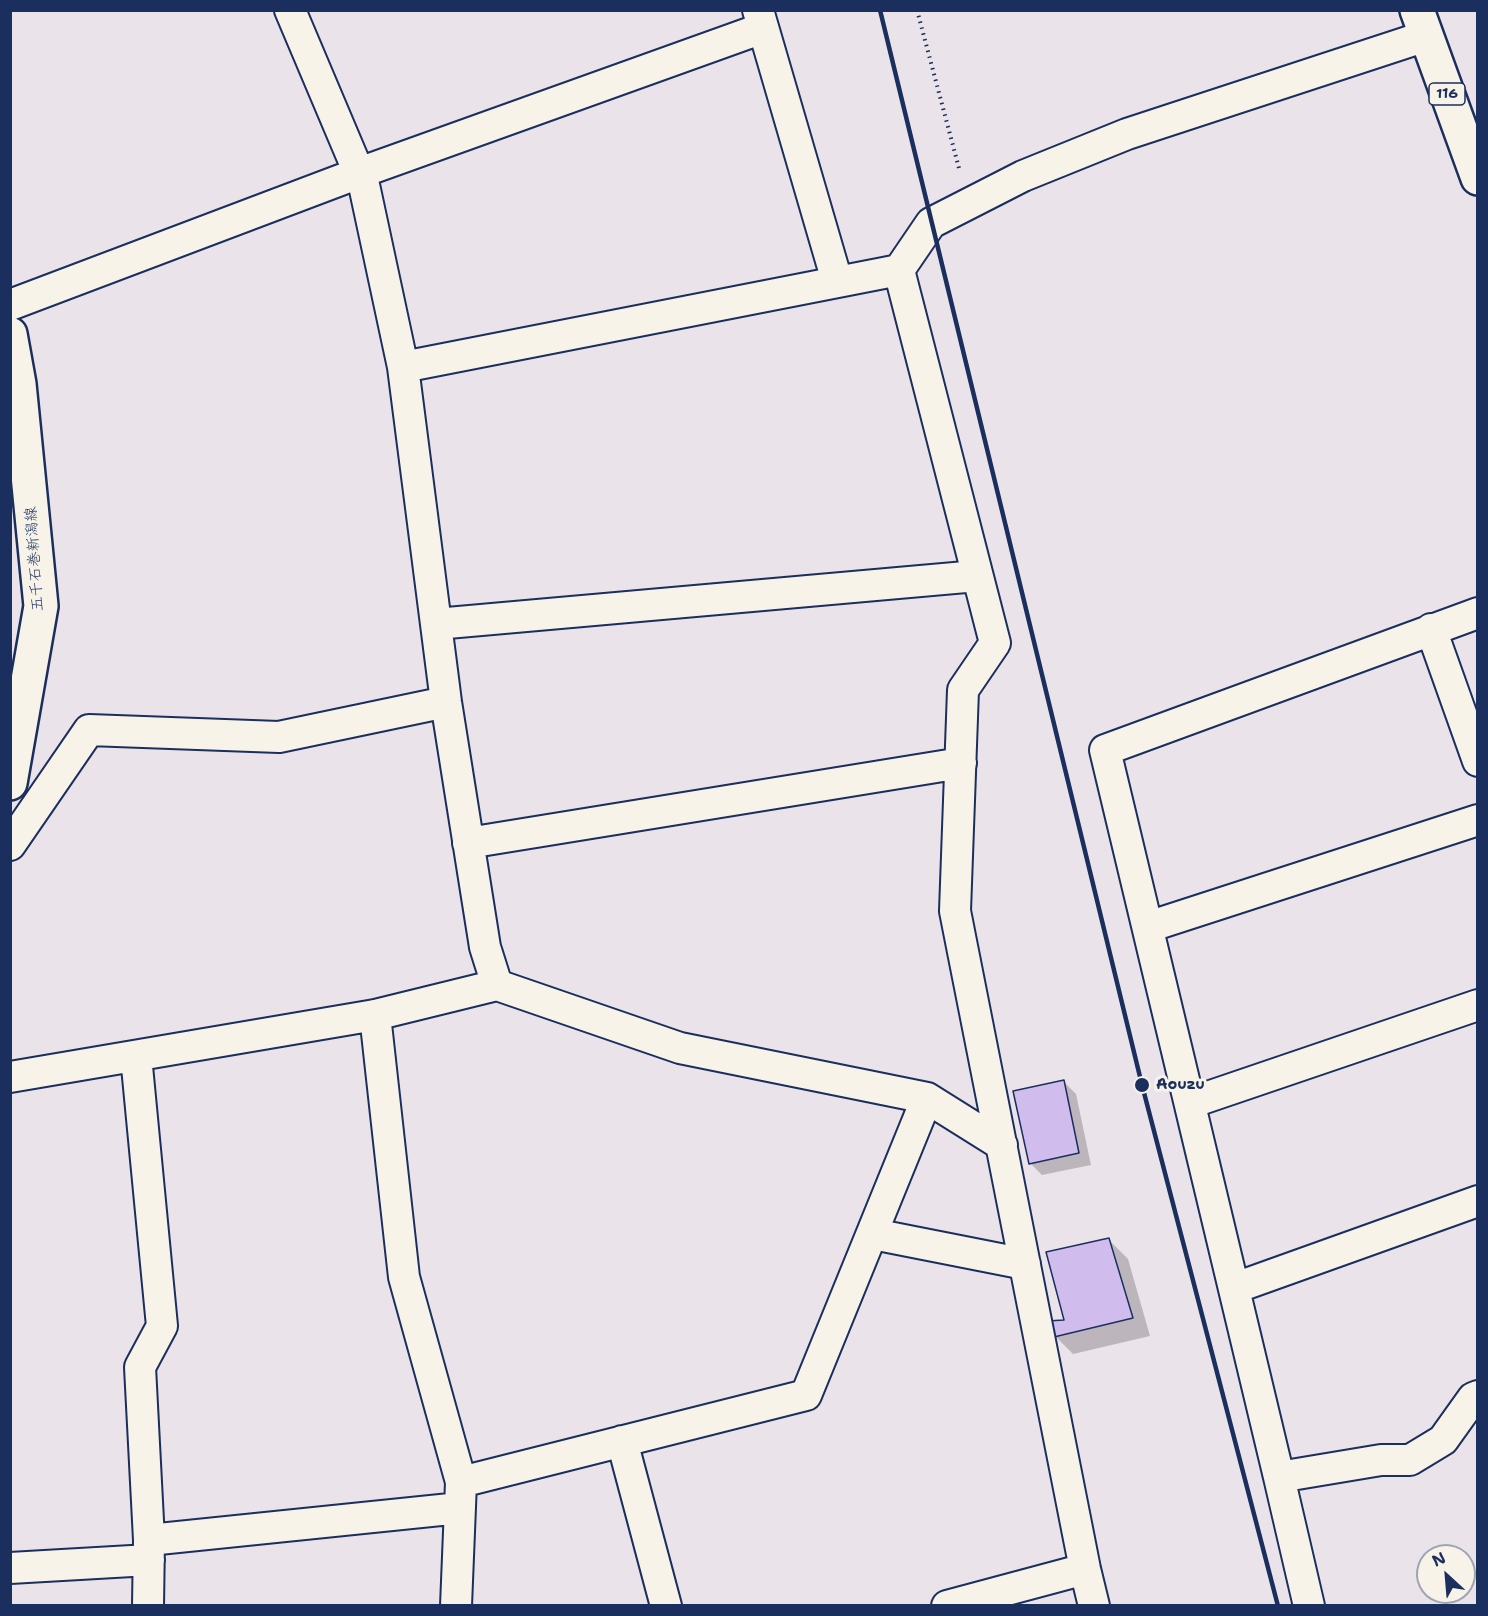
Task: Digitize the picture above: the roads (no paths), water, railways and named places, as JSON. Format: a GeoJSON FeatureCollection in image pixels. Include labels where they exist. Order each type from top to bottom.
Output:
{"type":"FeatureCollection","features":[{"type":"Feature","properties":{"kind":"main road","name":"116"},"geometry":{"type":"LineString","coordinates":[[1421,23],[1478,178]]}},
{"type":"Feature","properties":{"kind":"main road","name":"五千石巻新潟線"},"geometry":{"type":"LineString","coordinates":[[10,334],[19,384],[41,606],[10,783]]}},
{"type":"Feature","properties":{"kind":"street"},"geometry":{"type":"LineString","coordinates":[[290,10],[364,185],[403,367],[446,702],[485,947],[496,985]]}},
{"type":"Feature","properties":{"kind":"street"},"geometry":{"type":"LineString","coordinates":[[10,305],[760,19],[837,281]]}},
{"type":"Feature","properties":{"kind":"street"},"geometry":{"type":"LineString","coordinates":[[403,367],[899,270],[931,223],[1023,176],[1127,134],[1421,23]]}},
{"type":"Feature","properties":{"kind":"street"},"geometry":{"type":"LineString","coordinates":[[899,270],[994,643],[963,690],[956,911],[1085,1569],[1094,1605]]}},
{"type":"Feature","properties":{"kind":"street"},"geometry":{"type":"LineString","coordinates":[[436,624],[977,576]]}},
{"type":"Feature","properties":{"kind":"street"},"geometry":{"type":"LineString","coordinates":[[1309,1605],[1105,750],[1478,613]]}},
{"type":"Feature","properties":{"kind":"street"},"geometry":{"type":"LineString","coordinates":[[1431,629],[1478,760]]}},
{"type":"Feature","properties":{"kind":"street"},"geometry":{"type":"LineString","coordinates":[[10,845],[89,730],[279,737],[446,702]]}},
{"type":"Feature","properties":{"kind":"street"},"geometry":{"type":"LineString","coordinates":[[468,843],[961,763]]}},
{"type":"Feature","properties":{"kind":"street"},"geometry":{"type":"LineString","coordinates":[[1148,927],[1478,820]]}},
{"type":"Feature","properties":{"kind":"street"},"geometry":{"type":"LineString","coordinates":[[10,1077],[375,1015],[496,985],[680,1048],[927,1098],[1002,1145]]}},
{"type":"Feature","properties":{"kind":"street"},"geometry":{"type":"LineString","coordinates":[[1190,1103],[1478,1005]]}},
{"type":"Feature","properties":{"kind":"street"},"geometry":{"type":"LineString","coordinates":[[375,1015],[404,1277],[460,1495],[456,1605]]}},
{"type":"Feature","properties":{"kind":"street"},"geometry":{"type":"LineString","coordinates":[[136,1056],[162,1326],[140,1367],[149,1550],[148,1605]]}},
{"type":"Feature","properties":{"kind":"street"},"geometry":{"type":"LineString","coordinates":[[10,1568],[149,1550],[460,1495],[622,1441],[806,1395],[927,1098]]}},
{"type":"Feature","properties":{"kind":"street"},"geometry":{"type":"LineString","coordinates":[[1235,1288],[1478,1202]]}},
{"type":"Feature","properties":{"kind":"street"},"geometry":{"type":"LineString","coordinates":[[873,1234],[1025,1264]]}},
{"type":"Feature","properties":{"kind":"street"},"geometry":{"type":"LineString","coordinates":[[1279,1477],[1381,1460],[1410,1460],[1443,1440],[1473,1398],[1478,1396]]}},
{"type":"Feature","properties":{"kind":"street"},"geometry":{"type":"LineString","coordinates":[[622,1441],[666,1605]]}},
{"type":"Feature","properties":{"kind":"street"},"geometry":{"type":"LineString","coordinates":[[947,1605],[1085,1569]]}},
{"type":"Feature","properties":{"kind":"railway"},"geometry":{"type":"LineString","coordinates":[[880,10],[1142,1085],[1278,1606]]}},
{"type":"Feature","properties":{"kind":"place","name":"Aouzu"},"geometry":{"type":"Point","coordinates":[1142,1085]}}]}
